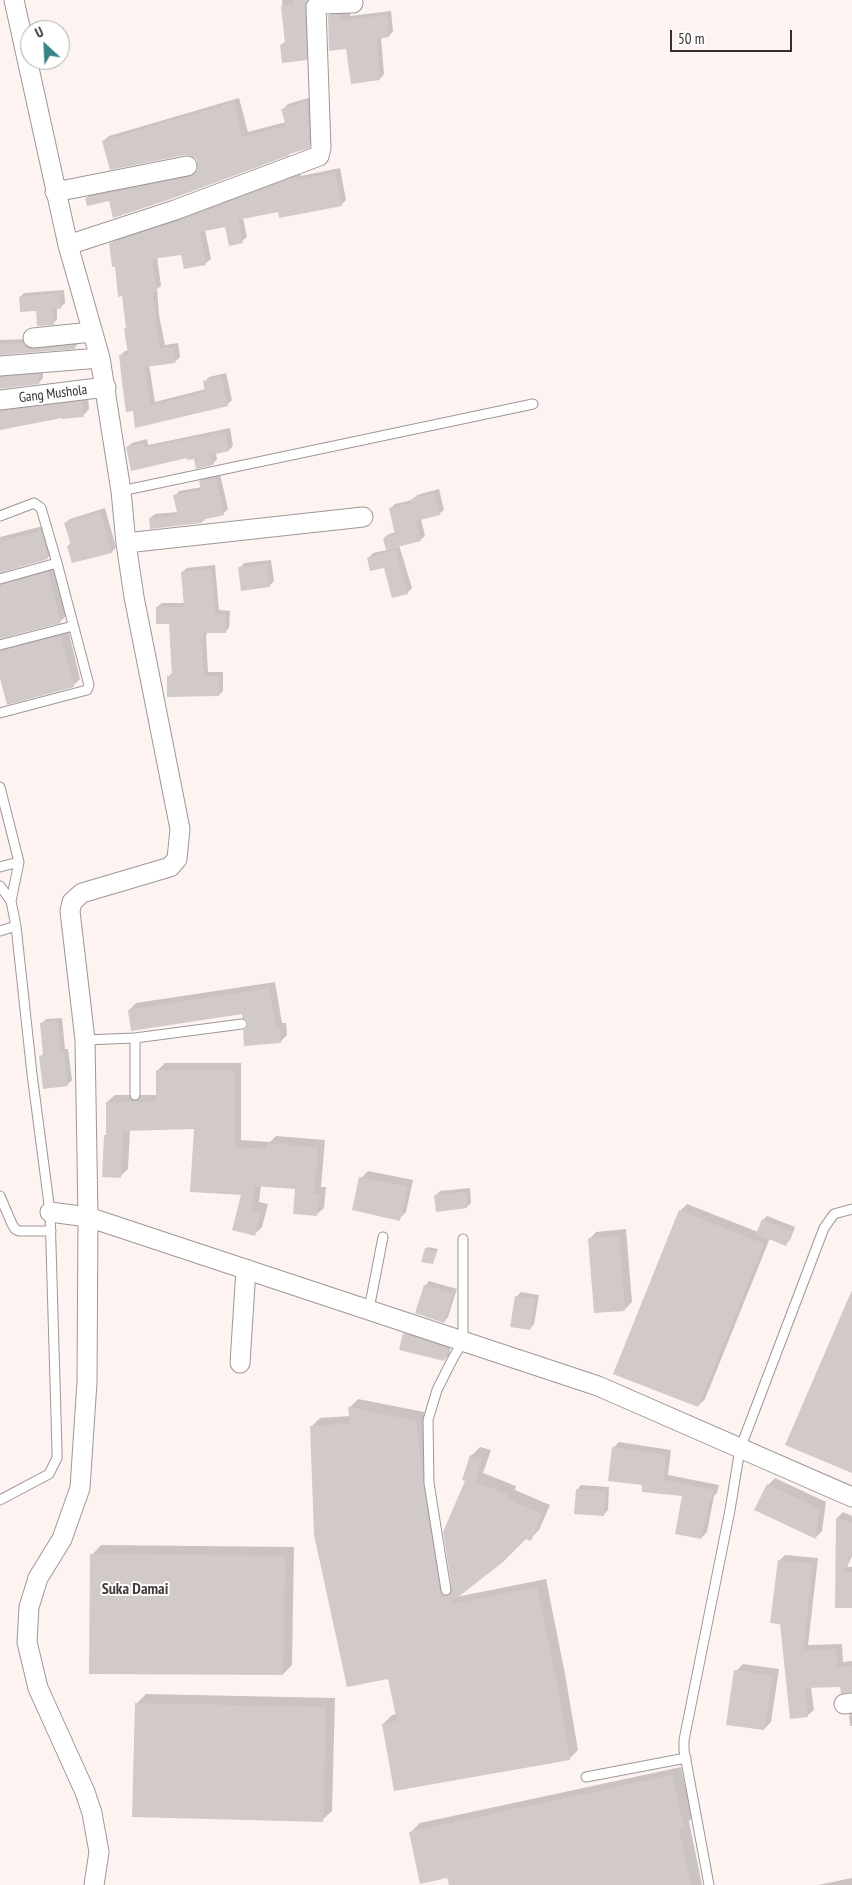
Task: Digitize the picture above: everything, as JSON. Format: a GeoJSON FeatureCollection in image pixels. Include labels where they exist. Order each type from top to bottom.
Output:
{"type":"FeatureCollection","features":[{"type":"Feature","properties":{"kind":"street"},"geometry":{"type":"LineString","coordinates":[[14,0],[55,192],[100,358],[106,387],[121,491],[126,543],[180,829],[177,859],[170,867],[82,893],[72,902],[70,911],[85,1040],[88,1217],[87,1382],[80,1488],[62,1539],[38,1578],[29,1607],[27,1642],[38,1688],[85,1792],[92,1813],[99,1852],[94,1885]]}},
{"type":"Feature","properties":{"kind":"street"},"geometry":{"type":"LineString","coordinates":[[68,245],[175,210],[319,156],[321,148],[316,7],[320,4],[353,4]]}},
{"type":"Feature","properties":{"kind":"street"},"geometry":{"type":"LineString","coordinates":[[55,192],[187,166]]}},
{"type":"Feature","properties":{"kind":"street"},"geometry":{"type":"LineString","coordinates":[[33,338],[92,332]]}},
{"type":"Feature","properties":{"kind":"street"},"geometry":{"type":"LineString","coordinates":[[0,366],[100,358]]}},
{"type":"Feature","properties":{"kind":"street","name":"Gang Mushola"},"geometry":{"type":"LineString","coordinates":[[0,400],[106,387]]}},
{"type":"Feature","properties":{"kind":"street"},"geometry":{"type":"LineString","coordinates":[[126,543],[363,517]]}},
{"type":"Feature","properties":{"kind":"street"},"geometry":{"type":"LineString","coordinates":[[50,1212],[88,1217],[598,1386],[852,1496]]}},
{"type":"Feature","properties":{"kind":"street"},"geometry":{"type":"LineString","coordinates":[[240,1363],[246,1269]]}},
{"type":"Feature","properties":{"kind":"lane"},"geometry":{"type":"LineString","coordinates":[[121,491],[533,404]]}},
{"type":"Feature","properties":{"kind":"lane"},"geometry":{"type":"LineString","coordinates":[[0,516],[34,503],[41,508],[89,683],[87,690],[0,713]]}},
{"type":"Feature","properties":{"kind":"lane"},"geometry":{"type":"LineString","coordinates":[[0,579],[57,563]]}},
{"type":"Feature","properties":{"kind":"lane"},"geometry":{"type":"LineString","coordinates":[[0,645],[73,626]]}},
{"type":"Feature","properties":{"kind":"lane"},"geometry":{"type":"LineString","coordinates":[[0,787],[19,862],[11,901],[16,926],[32,1074],[50,1212],[56,1458],[49,1474],[0,1500]]}},
{"type":"Feature","properties":{"kind":"lane"},"geometry":{"type":"LineString","coordinates":[[0,867],[19,862]]}},
{"type":"Feature","properties":{"kind":"lane"},"geometry":{"type":"LineString","coordinates":[[0,886],[11,901]]}},
{"type":"Feature","properties":{"kind":"lane"},"geometry":{"type":"LineString","coordinates":[[0,931],[16,926]]}},
{"type":"Feature","properties":{"kind":"lane"},"geometry":{"type":"LineString","coordinates":[[85,1040],[135,1038],[242,1024]]}},
{"type":"Feature","properties":{"kind":"lane"},"geometry":{"type":"LineString","coordinates":[[135,1038],[135,1095]]}},
{"type":"Feature","properties":{"kind":"lane"},"geometry":{"type":"LineString","coordinates":[[0,1196],[16,1229],[19,1231],[51,1231]]}},
{"type":"Feature","properties":{"kind":"lane"},"geometry":{"type":"LineString","coordinates":[[709,1885],[684,1740],[730,1510],[740,1449],[824,1228],[834,1214],[852,1209]]}},
{"type":"Feature","properties":{"kind":"lane"},"geometry":{"type":"LineString","coordinates":[[369,1309],[383,1236]]}},
{"type":"Feature","properties":{"kind":"lane"},"geometry":{"type":"LineString","coordinates":[[446,1590],[429,1483],[428,1420],[437,1390],[463,1341],[463,1239]]}},
{"type":"Feature","properties":{"kind":"lane"},"geometry":{"type":"LineString","coordinates":[[586,1777],[686,1758]]}},
{"type":"Feature","properties":{"kind":"building"},"geometry":{"type":"Polygon","coordinates":[[[293,0],[308,0],[305,7],[307,60],[282,63],[280,45],[285,44],[281,6],[293,5],[293,0]]]}},
{"type":"Feature","properties":{"kind":"building"},"geometry":{"type":"Polygon","coordinates":[[[328,15],[339,15],[340,21],[387,15],[389,37],[377,39],[380,80],[351,84],[346,49],[329,51],[328,15]]]}},
{"type":"Feature","properties":{"kind":"building"},"geometry":{"type":"Polygon","coordinates":[[[307,101],[310,148],[289,154],[171,199],[113,218],[109,201],[87,206],[85,198],[189,177],[195,174],[198,169],[196,159],[185,155],[110,170],[102,141],[234,102],[242,137],[286,126],[281,109],[307,101]]]}},
{"type":"Feature","properties":{"kind":"building"},"geometry":{"type":"Polygon","coordinates":[[[335,172],[342,206],[279,218],[278,212],[238,220],[243,243],[229,246],[225,227],[200,232],[206,265],[184,269],[181,255],[152,259],[157,292],[153,292],[155,320],[160,349],[174,347],[175,363],[145,367],[150,406],[205,392],[203,381],[221,377],[228,406],[135,428],[133,411],[126,412],[119,355],[128,354],[124,329],[126,328],[122,296],[118,297],[115,267],[112,267],[109,243],[179,221],[295,177],[296,180],[335,172]]]}},
{"type":"Feature","properties":{"kind":"building"},"geometry":{"type":"Polygon","coordinates":[[[60,293],[61,309],[53,309],[54,325],[37,326],[36,311],[20,312],[19,297],[60,293]]]}},
{"type":"Feature","properties":{"kind":"building"},"geometry":{"type":"Polygon","coordinates":[[[23,343],[28,348],[34,349],[75,345],[75,349],[0,355],[0,344],[23,343]]]}},
{"type":"Feature","properties":{"kind":"building"},"geometry":{"type":"Polygon","coordinates":[[[38,374],[39,384],[0,389],[0,377],[38,374]]]}},
{"type":"Feature","properties":{"kind":"building"},"geometry":{"type":"Polygon","coordinates":[[[82,401],[84,417],[62,418],[0,430],[0,411],[82,401]]]}},
{"type":"Feature","properties":{"kind":"building"},"geometry":{"type":"Polygon","coordinates":[[[225,432],[229,451],[211,455],[213,465],[196,469],[194,459],[187,460],[187,458],[131,471],[126,447],[143,443],[144,448],[225,432]]]}},
{"type":"Feature","properties":{"kind":"building"},"geometry":{"type":"Polygon","coordinates":[[[216,477],[224,515],[202,520],[202,523],[150,529],[149,518],[178,516],[173,495],[201,490],[199,481],[216,477]]]}},
{"type":"Feature","properties":{"kind":"building"},"geometry":{"type":"Polygon","coordinates":[[[434,493],[440,515],[416,521],[421,541],[386,550],[383,538],[395,535],[389,508],[412,503],[411,499],[434,493]]]}},
{"type":"Feature","properties":{"kind":"building"},"geometry":{"type":"Polygon","coordinates":[[[100,512],[112,553],[72,563],[67,546],[71,545],[64,523],[100,512]]]}},
{"type":"Feature","properties":{"kind":"building"},"geometry":{"type":"Polygon","coordinates":[[[41,531],[48,559],[0,573],[0,542],[41,531]]]}},
{"type":"Feature","properties":{"kind":"building"},"geometry":{"type":"Polygon","coordinates":[[[395,550],[408,594],[392,598],[384,568],[370,571],[367,558],[395,550]]]}},
{"type":"Feature","properties":{"kind":"building"},"geometry":{"type":"Polygon","coordinates":[[[267,564],[270,587],[241,591],[238,567],[267,564]]]}},
{"type":"Feature","properties":{"kind":"building"},"geometry":{"type":"Polygon","coordinates":[[[211,569],[215,614],[226,614],[226,633],[204,633],[204,639],[202,639],[204,676],[219,676],[219,696],[167,697],[167,676],[172,676],[169,624],[156,624],[156,607],[184,607],[181,572],[211,569]]]}},
{"type":"Feature","properties":{"kind":"building"},"geometry":{"type":"Polygon","coordinates":[[[48,572],[61,623],[0,639],[0,585],[48,572]]]}},
{"type":"Feature","properties":{"kind":"building"},"geometry":{"type":"Polygon","coordinates":[[[61,636],[74,687],[7,705],[0,678],[0,651],[61,636]]]}},
{"type":"Feature","properties":{"kind":"building"},"geometry":{"type":"Polygon","coordinates":[[[269,988],[276,1029],[280,1029],[281,1043],[244,1046],[243,1030],[246,1029],[248,1024],[247,1020],[242,1018],[242,1014],[131,1031],[128,1010],[269,988]]]}},
{"type":"Feature","properties":{"kind":"building"},"geometry":{"type":"Polygon","coordinates":[[[57,1021],[61,1053],[64,1053],[68,1086],[43,1089],[39,1056],[43,1055],[40,1023],[57,1021]]]}},
{"type":"Feature","properties":{"kind":"building"},"geometry":{"type":"Polygon","coordinates":[[[156,1070],[234,1070],[234,1147],[267,1149],[267,1143],[318,1148],[314,1194],[319,1194],[317,1216],[293,1214],[295,1189],[254,1186],[252,1210],[261,1212],[255,1236],[232,1230],[241,1195],[190,1192],[194,1129],[123,1131],[121,1178],[102,1177],[104,1135],[106,1135],[106,1102],[156,1102],[156,1070]]]}},
{"type":"Feature","properties":{"kind":"building"},"geometry":{"type":"Polygon","coordinates":[[[359,1177],[407,1187],[400,1221],[352,1210],[359,1177]]]}},
{"type":"Feature","properties":{"kind":"building"},"geometry":{"type":"Polygon","coordinates":[[[466,1192],[467,1208],[436,1212],[434,1195],[466,1192]]]}},
{"type":"Feature","properties":{"kind":"building"},"geometry":{"type":"Polygon","coordinates":[[[679,1210],[764,1244],[698,1407],[613,1374],[679,1210]]]}},
{"type":"Feature","properties":{"kind":"building"},"geometry":{"type":"Polygon","coordinates":[[[762,1219],[792,1232],[786,1246],[756,1234],[762,1219]]]}},
{"type":"Feature","properties":{"kind":"building"},"geometry":{"type":"Polygon","coordinates":[[[619,1236],[625,1311],[594,1313],[588,1238],[619,1236]]]}},
{"type":"Feature","properties":{"kind":"building"},"geometry":{"type":"Polygon","coordinates":[[[425,1248],[437,1251],[433,1264],[421,1262],[425,1248]]]}},
{"type":"Feature","properties":{"kind":"building"},"geometry":{"type":"Polygon","coordinates":[[[424,1285],[453,1294],[444,1323],[415,1313],[424,1285]]]}},
{"type":"Feature","properties":{"kind":"building"},"geometry":{"type":"Polygon","coordinates":[[[852,1290],[852,1473],[785,1445],[852,1290]]]}},
{"type":"Feature","properties":{"kind":"building"},"geometry":{"type":"Polygon","coordinates":[[[515,1296],[535,1299],[530,1330],[510,1327],[515,1296]]]}},
{"type":"Feature","properties":{"kind":"building"},"geometry":{"type":"Polygon","coordinates":[[[403,1333],[448,1348],[444,1361],[399,1350],[403,1333]]]}},
{"type":"Feature","properties":{"kind":"building"},"geometry":{"type":"Polygon","coordinates":[[[348,1407],[416,1421],[423,1484],[440,1591],[443,1596],[450,1595],[452,1590],[443,1532],[465,1481],[462,1480],[470,1455],[482,1459],[475,1482],[508,1495],[506,1499],[542,1514],[531,1541],[526,1539],[503,1562],[448,1605],[537,1587],[557,1683],[570,1760],[394,1791],[382,1724],[397,1721],[388,1679],[347,1687],[314,1535],[310,1426],[350,1424],[348,1407]]]}},
{"type":"Feature","properties":{"kind":"building"},"geometry":{"type":"Polygon","coordinates":[[[612,1447],[666,1455],[663,1480],[713,1490],[701,1539],[675,1534],[682,1496],[642,1492],[642,1485],[608,1481],[612,1447]]]}},
{"type":"Feature","properties":{"kind":"building"},"geometry":{"type":"Polygon","coordinates":[[[767,1484],[819,1509],[816,1539],[754,1510],[767,1484]]]}},
{"type":"Feature","properties":{"kind":"building"},"geometry":{"type":"Polygon","coordinates":[[[576,1489],[606,1491],[604,1516],[574,1514],[576,1489]]]}},
{"type":"Feature","properties":{"kind":"building"},"geometry":{"type":"Polygon","coordinates":[[[836,1518],[852,1523],[852,1552],[843,1572],[852,1572],[852,1608],[835,1608],[836,1518]]]}},
{"type":"Feature","properties":{"kind":"building"},"geometry":{"type":"Polygon","coordinates":[[[90,1554],[285,1556],[283,1675],[89,1674],[90,1554]]]}},
{"type":"Feature","properties":{"kind":"building"},"geometry":{"type":"Polygon","coordinates":[[[778,1560],[813,1564],[803,1650],[836,1649],[837,1668],[852,1666],[852,1692],[841,1694],[840,1687],[805,1688],[808,1717],[790,1719],[780,1624],[770,1623],[778,1560]]]}},
{"type":"Feature","properties":{"kind":"building"},"geometry":{"type":"Polygon","coordinates":[[[734,1670],[773,1676],[764,1730],[726,1725],[734,1670]]]}},
{"type":"Feature","properties":{"kind":"building"},"geometry":{"type":"Polygon","coordinates":[[[135,1703],[326,1707],[323,1822],[132,1817],[135,1703]]]}},
{"type":"Feature","properties":{"kind":"building"},"geometry":{"type":"Polygon","coordinates":[[[672,1775],[684,1828],[679,1829],[691,1885],[449,1885],[447,1878],[420,1884],[409,1832],[672,1775]]]}},
{"type":"Feature","properties":{"kind":"district","name":"Suka Damai"},"geometry":{"type":"Point","coordinates":[135,1589]}}]}
